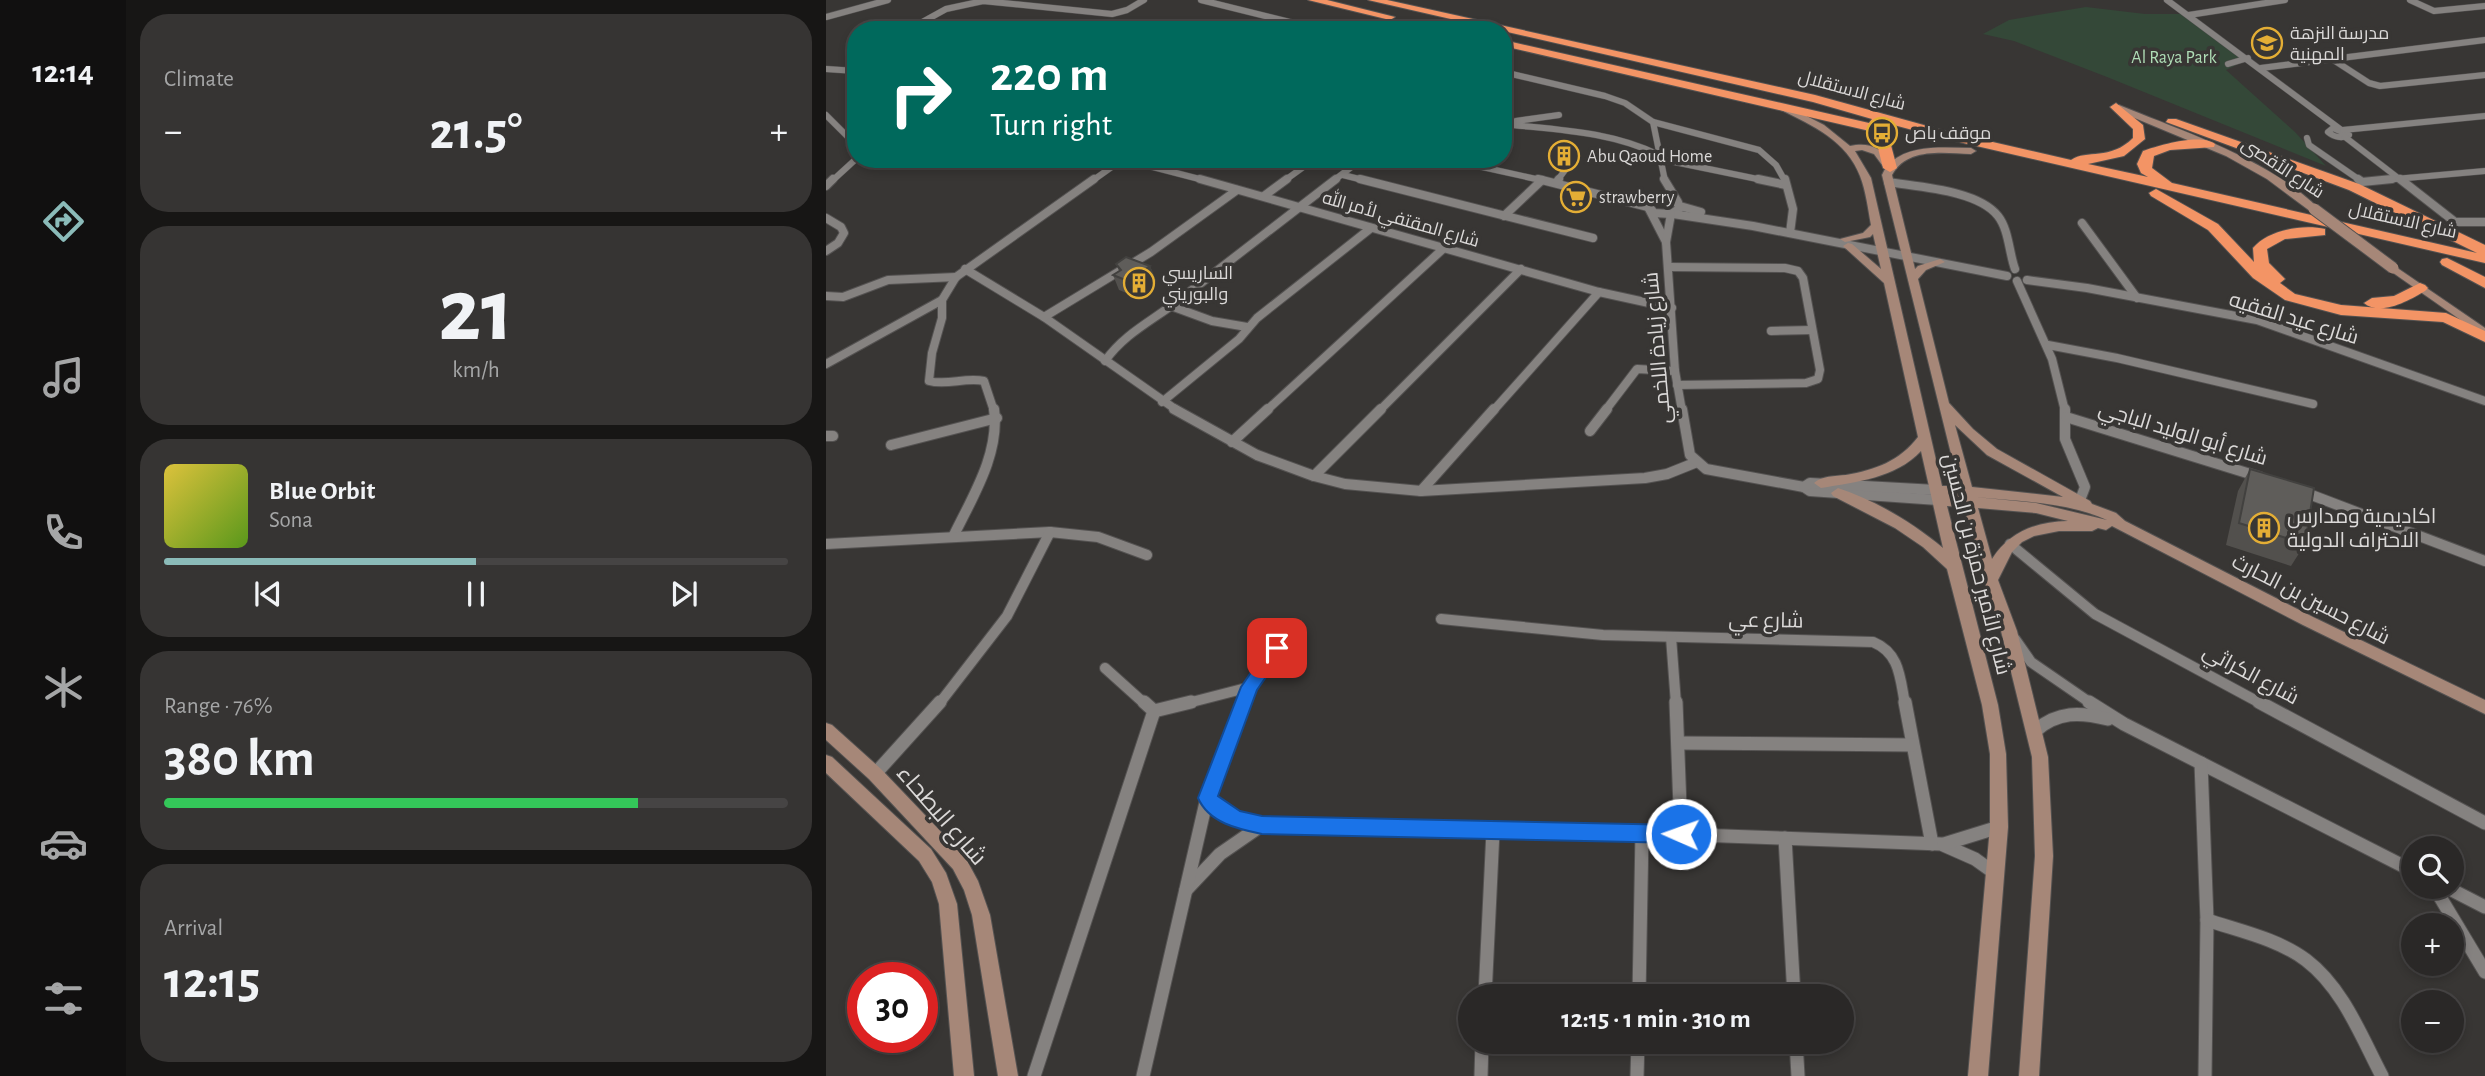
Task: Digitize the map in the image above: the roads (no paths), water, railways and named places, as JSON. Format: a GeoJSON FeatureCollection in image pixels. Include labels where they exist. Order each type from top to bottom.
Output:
{"type":"FeatureCollection","features":[{"type":"Feature","properties":{"kind":"highway"},"geometry":{"type":"LineString","coordinates":[[1313,0],[1404,20]]}},
{"type":"Feature","properties":{"kind":"highway","name":"شارع الاستقلال"},"geometry":{"type":"LineString","coordinates":[[1373,0],[1466,21]]}},
{"type":"Feature","properties":{"kind":"highway","name":"شارع الاستقلال"},"geometry":{"type":"LineString","coordinates":[[1512,31],[1842,106],[2055,161],[2485,259]]}},
{"type":"Feature","properties":{"kind":"highway","name":"شارع الاستقلال"},"geometry":{"type":"LineString","coordinates":[[1512,45],[1703,92],[2156,193],[2485,271]]}},
{"type":"Feature","properties":{"kind":"highway"},"geometry":{"type":"LineString","coordinates":[[1842,106],[1871,120],[1880,130],[1889,175]]}},
{"type":"Feature","properties":{"kind":"highway"},"geometry":{"type":"LineString","coordinates":[[2055,161],[2101,159],[2134,146],[2140,139],[2139,128],[2116,107]]}},
{"type":"Feature","properties":{"kind":"highway"},"geometry":{"type":"LineString","coordinates":[[2172,122],[2354,187],[2485,251]]}},
{"type":"Feature","properties":{"kind":"highway"},"geometry":{"type":"LineString","coordinates":[[2171,188],[2146,170],[2144,164],[2148,154],[2182,143],[2208,144]]}},
{"type":"Feature","properties":{"kind":"highway"},"geometry":{"type":"LineString","coordinates":[[2293,183],[2293,176],[2308,175],[2384,209],[2396,221],[2395,226],[2383,235]]}},
{"type":"Feature","properties":{"kind":"highway"},"geometry":{"type":"LineString","coordinates":[[2156,193],[2213,227],[2258,275],[2290,297],[2341,310],[2446,318],[2485,335]]}},
{"type":"Feature","properties":{"kind":"highway"},"geometry":{"type":"LineString","coordinates":[[2320,232],[2297,233],[2269,239],[2260,248],[2262,264],[2280,282],[2298,291],[2340,301],[2382,303],[2411,295],[2420,288]]}},
{"type":"Feature","properties":{"kind":"highway"},"geometry":{"type":"LineString","coordinates":[[2447,262],[2485,284]]}},
{"type":"Feature","properties":{"kind":"main road","name":"شارع الأقصى"},"geometry":{"type":"LineString","coordinates":[[2116,107],[2208,144],[2249,164],[2398,267],[2485,322]]}},
{"type":"Feature","properties":{"kind":"main road","name":"شارع الأمير حمزة بن الحسين"},"geometry":{"type":"LineString","coordinates":[[1784,108],[1825,129],[1849,149],[1864,172],[1937,495],[1994,726],[2000,782],[1999,827],[1978,1076]]}},
{"type":"Feature","properties":{"kind":"main road","name":"شارع الأقصى"},"geometry":{"type":"LineString","coordinates":[[2172,122],[2243,154],[2293,183],[2327,208],[2420,288],[2485,335]]}},
{"type":"Feature","properties":{"kind":"main road"},"geometry":{"type":"LineString","coordinates":[[1849,149],[1875,149],[1880,153],[1889,175]]}},
{"type":"Feature","properties":{"kind":"main road"},"geometry":{"type":"LineString","coordinates":[[1889,175],[1899,159],[1911,155],[1971,151]]}},
{"type":"Feature","properties":{"kind":"main road","name":"شارع الأمير حمزة بن الحسين"},"geometry":{"type":"LineString","coordinates":[[1889,175],[1942,400],[2035,731],[2043,792],[2045,856],[2029,1076]]}},
{"type":"Feature","properties":{"kind":"main road"},"geometry":{"type":"LineString","coordinates":[[1877,225],[1866,235],[1847,242],[1888,281]]}},
{"type":"Feature","properties":{"kind":"main road"},"geometry":{"type":"LineString","coordinates":[[1912,279],[1922,268],[1940,262]]}},
{"type":"Feature","properties":{"kind":"main road"},"geometry":{"type":"LineString","coordinates":[[1942,400],[1968,432],[1992,452],[2086,505]]}},
{"type":"Feature","properties":{"kind":"main road"},"geometry":{"type":"LineString","coordinates":[[1821,483],[1890,467],[1908,457],[1924,438]]}},
{"type":"Feature","properties":{"kind":"main road"},"geometry":{"type":"LineString","coordinates":[[1838,493],[1904,525],[1930,544],[1954,567]]}},
{"type":"Feature","properties":{"kind":"main road","name":"شارع حسين بن الحارث"},"geometry":{"type":"LineString","coordinates":[[1937,495],[2045,499],[2086,505],[2116,518],[2117,526]]}},
{"type":"Feature","properties":{"kind":"main road","name":"شارع حسين بن الحارث"},"geometry":{"type":"LineString","coordinates":[[1970,497],[2057,511],[2117,526],[2485,707]]}},
{"type":"Feature","properties":{"kind":"main road"},"geometry":{"type":"LineString","coordinates":[[1991,580],[1995,565],[2010,544],[2025,534],[2052,526],[2117,526]]}},
{"type":"Feature","properties":{"kind":"main road","name":"شارع البطحاء"},"geometry":{"type":"LineString","coordinates":[[826,730],[875,775],[959,863],[972,887],[982,915],[1008,1076]]}},
{"type":"Feature","properties":{"kind":"main road","name":"شارع البطحاء"},"geometry":{"type":"LineString","coordinates":[[826,762],[925,855],[940,879],[948,904],[964,1076]]}},
{"type":"Feature","properties":{"kind":"street"},"geometry":{"type":"LineString","coordinates":[[826,17],[888,0]]}},
{"type":"Feature","properties":{"kind":"street"},"geometry":{"type":"LineString","coordinates":[[924,21],[946,9],[978,1],[1112,14],[1127,10],[1143,0]]}},
{"type":"Feature","properties":{"kind":"street"},"geometry":{"type":"LineString","coordinates":[[1201,0],[1286,21]]}},
{"type":"Feature","properties":{"kind":"street"},"geometry":{"type":"LineString","coordinates":[[2167,0],[2248,58],[2325,118],[2399,181],[2458,223],[2485,222]]}},
{"type":"Feature","properties":{"kind":"street"},"geometry":{"type":"LineString","coordinates":[[2189,15],[2286,0]]}},
{"type":"Feature","properties":{"kind":"street"},"geometry":{"type":"LineString","coordinates":[[2412,1],[2436,11],[2485,6]]}},
{"type":"Feature","properties":{"kind":"street"},"geometry":{"type":"LineString","coordinates":[[2261,68],[2485,40]]}},
{"type":"Feature","properties":{"kind":"street"},"geometry":{"type":"LineString","coordinates":[[2228,64],[2248,58]]}},
{"type":"Feature","properties":{"kind":"street"},"geometry":{"type":"LineString","coordinates":[[2332,59],[2369,83],[2380,86],[2485,75]]}},
{"type":"Feature","properties":{"kind":"street"},"geometry":{"type":"LineString","coordinates":[[826,69],[847,70]]}},
{"type":"Feature","properties":{"kind":"street"},"geometry":{"type":"LineString","coordinates":[[1512,74],[1605,96],[1625,103],[1653,122],[1759,150],[1777,162],[1791,205],[1791,231]]}},
{"type":"Feature","properties":{"kind":"street"},"geometry":{"type":"LineString","coordinates":[[1512,122],[1559,114]]}},
{"type":"Feature","properties":{"kind":"street"},"geometry":{"type":"LineString","coordinates":[[826,116],[847,136]]}},
{"type":"Feature","properties":{"kind":"street"},"geometry":{"type":"LineString","coordinates":[[2325,118],[2330,129]]}},
{"type":"Feature","properties":{"kind":"street"},"geometry":{"type":"LineString","coordinates":[[2313,134],[2342,134],[2485,119]]}},
{"type":"Feature","properties":{"kind":"street"},"geometry":{"type":"LineString","coordinates":[[1653,122],[1663,178],[1679,204]]}},
{"type":"Feature","properties":{"kind":"street"},"geometry":{"type":"LineString","coordinates":[[1512,124],[1600,135],[1644,148],[1659,157],[1786,185]]}},
{"type":"Feature","properties":{"kind":"street"},"geometry":{"type":"LineString","coordinates":[[2313,134],[2330,129],[2342,134]]}},
{"type":"Feature","properties":{"kind":"street"},"geometry":{"type":"LineString","coordinates":[[2313,134],[2309,145],[2356,180],[2368,184],[2485,171]]}},
{"type":"Feature","properties":{"kind":"street"},"geometry":{"type":"LineString","coordinates":[[1556,183],[1571,162]]}},
{"type":"Feature","properties":{"kind":"street"},"geometry":{"type":"LineString","coordinates":[[826,186],[847,167]]}},
{"type":"Feature","properties":{"kind":"street"},"geometry":{"type":"LineString","coordinates":[[826,364],[942,300],[956,277],[965,269],[1110,168]]}},
{"type":"Feature","properties":{"kind":"street","name":"شارع المقتفي لأمر الله"},"geometry":{"type":"LineString","coordinates":[[1156,168],[1264,196],[1599,292],[1672,308]]}},
{"type":"Feature","properties":{"kind":"street"},"geometry":{"type":"LineString","coordinates":[[1264,196],[1302,168]]}},
{"type":"Feature","properties":{"kind":"street"},"geometry":{"type":"LineString","coordinates":[[1105,361],[1118,343],[1146,321],[1171,306],[1351,168]]}},
{"type":"Feature","properties":{"kind":"street"},"geometry":{"type":"LineString","coordinates":[[1488,168],[1651,204],[1670,198],[1679,204],[1791,231],[2011,272],[2000,219],[1990,208],[1889,175]]}},
{"type":"Feature","properties":{"kind":"street"},"geometry":{"type":"LineString","coordinates":[[1343,175],[1593,238]]}},
{"type":"Feature","properties":{"kind":"street"},"geometry":{"type":"LineString","coordinates":[[1651,204],[1663,178]]}},
{"type":"Feature","properties":{"kind":"street"},"geometry":{"type":"LineString","coordinates":[[1504,216],[1542,180]]}},
{"type":"Feature","properties":{"kind":"street"},"geometry":{"type":"LineString","coordinates":[[1044,317],[1151,252],[1237,190]]}},
{"type":"Feature","properties":{"kind":"street"},"geometry":{"type":"LineString","coordinates":[[1651,204],[1658,214],[1791,231]]}},
{"type":"Feature","properties":{"kind":"street","name":"شارع زيادة اللخمي"},"geometry":{"type":"LineString","coordinates":[[1651,204],[1666,242],[1675,371],[1686,446],[1697,463]]}},
{"type":"Feature","properties":{"kind":"street"},"geometry":{"type":"LineString","coordinates":[[1672,214],[1679,204]]}},
{"type":"Feature","properties":{"kind":"street","name":"شارع زيادة اللخمي"},"geometry":{"type":"LineString","coordinates":[[1666,242],[1672,214]]}},
{"type":"Feature","properties":{"kind":"street"},"geometry":{"type":"LineString","coordinates":[[826,218],[841,227],[844,233],[838,243],[826,251]]}},
{"type":"Feature","properties":{"kind":"street"},"geometry":{"type":"LineString","coordinates":[[2082,223],[2137,298]]}},
{"type":"Feature","properties":{"kind":"street"},"geometry":{"type":"LineString","coordinates":[[1162,402],[1239,339],[1247,327],[1371,228]]}},
{"type":"Feature","properties":{"kind":"street"},"geometry":{"type":"LineString","coordinates":[[1232,442],[1444,248]]}},
{"type":"Feature","properties":{"kind":"street"},"geometry":{"type":"LineString","coordinates":[[1906,253],[1940,262],[1957,263]]}},
{"type":"Feature","properties":{"kind":"street"},"geometry":{"type":"LineString","coordinates":[[1669,267],[1785,268],[1798,271],[1803,278],[1820,376],[1813,382],[1677,385]]}},
{"type":"Feature","properties":{"kind":"street"},"geometry":{"type":"LineString","coordinates":[[965,269],[1044,317],[1162,402],[1232,442],[1274,462],[1345,484],[1421,491],[1645,478],[1667,474],[1697,463],[1718,473],[1804,486],[1810,491],[1937,495]]}},
{"type":"Feature","properties":{"kind":"street"},"geometry":{"type":"LineString","coordinates":[[1314,476],[1521,269]]}},
{"type":"Feature","properties":{"kind":"street","name":"شارع عيد الفقيه"},"geometry":{"type":"LineString","coordinates":[[2011,272],[2024,279],[2257,320],[2485,401]]}},
{"type":"Feature","properties":{"kind":"street"},"geometry":{"type":"LineString","coordinates":[[826,296],[839,298],[887,280],[956,277]]}},
{"type":"Feature","properties":{"kind":"street","name":"شارع أبو الوليد الباجي"},"geometry":{"type":"LineString","coordinates":[[2024,279],[2031,307],[2048,345],[2066,417],[2065,439],[2085,487],[2086,505]]}},
{"type":"Feature","properties":{"kind":"street"},"geometry":{"type":"LineString","coordinates":[[1421,491],[1599,292]]}},
{"type":"Feature","properties":{"kind":"street"},"geometry":{"type":"LineString","coordinates":[[942,300],[942,318],[929,380],[936,383],[976,379],[984,381],[997,418],[994,442],[954,535]]}},
{"type":"Feature","properties":{"kind":"street"},"geometry":{"type":"LineString","coordinates":[[1171,306],[1212,321],[1247,327]]}},
{"type":"Feature","properties":{"kind":"street"},"geometry":{"type":"LineString","coordinates":[[1771,331],[1812,330]]}},
{"type":"Feature","properties":{"kind":"street"},"geometry":{"type":"LineString","coordinates":[[2048,345],[2117,358],[2314,404]]}},
{"type":"Feature","properties":{"kind":"street"},"geometry":{"type":"LineString","coordinates":[[1590,431],[1637,369],[1675,371]]}},
{"type":"Feature","properties":{"kind":"street","name":"شارع أبو الوليد الباجي"},"geometry":{"type":"LineString","coordinates":[[2066,417],[2266,479]]}},
{"type":"Feature","properties":{"kind":"street"},"geometry":{"type":"LineString","coordinates":[[891,446],[997,418]]}},
{"type":"Feature","properties":{"kind":"street"},"geometry":{"type":"LineString","coordinates":[[1804,486],[1807,483],[1821,483],[1937,495]]}},
{"type":"Feature","properties":{"kind":"street"},"geometry":{"type":"LineString","coordinates":[[2292,488],[2485,561]]}},
{"type":"Feature","properties":{"kind":"street"},"geometry":{"type":"LineString","coordinates":[[875,775],[1002,625],[1029,579],[1050,532]]}},
{"type":"Feature","properties":{"kind":"street"},"geometry":{"type":"LineString","coordinates":[[826,544],[954,535],[1050,532],[1098,537],[1147,555]]}},
{"type":"Feature","properties":{"kind":"street","name":"شارع الكراثي"},"geometry":{"type":"LineString","coordinates":[[2010,544],[2095,614],[2485,823]]}},
{"type":"Feature","properties":{"kind":"street","name":"شارع عي"},"geometry":{"type":"LineString","coordinates":[[1441,618],[1492,627],[1556,632],[1873,642],[1882,645],[1895,659],[1912,745],[1937,844]]}},
{"type":"Feature","properties":{"kind":"street"},"geometry":{"type":"LineString","coordinates":[[1143,1076],[1208,798],[1250,687],[1291,628]]}},
{"type":"Feature","properties":{"kind":"street"},"geometry":{"type":"LineString","coordinates":[[2009,631],[2031,662],[2043,672],[2124,724],[2401,865]]}},
{"type":"Feature","properties":{"kind":"street"},"geometry":{"type":"LineString","coordinates":[[1671,637],[1679,743],[1681,834]]}},
{"type":"Feature","properties":{"kind":"street"},"geometry":{"type":"LineString","coordinates":[[1105,668],[1154,711]]}},
{"type":"Feature","properties":{"kind":"street"},"geometry":{"type":"LineString","coordinates":[[1154,711],[1250,687]]}},
{"type":"Feature","properties":{"kind":"street"},"geometry":{"type":"LineString","coordinates":[[1034,1076],[1154,711]]}},
{"type":"Feature","properties":{"kind":"street"},"geometry":{"type":"LineString","coordinates":[[2035,731],[2055,715],[2064,713],[2085,713],[2124,724]]}},
{"type":"Feature","properties":{"kind":"street"},"geometry":{"type":"LineString","coordinates":[[1679,743],[1912,745]]}},
{"type":"Feature","properties":{"kind":"street"},"geometry":{"type":"LineString","coordinates":[[2201,763],[2207,920],[2205,1076]]}},
{"type":"Feature","properties":{"kind":"street"},"geometry":{"type":"LineString","coordinates":[[1208,798],[1224,814],[1262,825],[1642,832],[1937,844],[1999,827]]}},
{"type":"Feature","properties":{"kind":"street"},"geometry":{"type":"LineString","coordinates":[[1184,892],[1220,854],[1262,825]]}},
{"type":"Feature","properties":{"kind":"street"},"geometry":{"type":"LineString","coordinates":[[1486,984],[1493,831]]}},
{"type":"Feature","properties":{"kind":"street"},"geometry":{"type":"LineString","coordinates":[[1639,984],[1642,832]]}},
{"type":"Feature","properties":{"kind":"street"},"geometry":{"type":"LineString","coordinates":[[1785,838],[1793,984]]}},
{"type":"Feature","properties":{"kind":"street"},"geometry":{"type":"LineString","coordinates":[[1937,844],[1975,859],[1996,874]]}},
{"type":"Feature","properties":{"kind":"street"},"geometry":{"type":"LineString","coordinates":[[2464,897],[2485,908]]}},
{"type":"Feature","properties":{"kind":"street"},"geometry":{"type":"LineString","coordinates":[[2441,899],[2485,972]]}},
{"type":"Feature","properties":{"kind":"street"},"geometry":{"type":"LineString","coordinates":[[2207,920],[2279,945],[2305,959],[2334,992],[2382,1076]]}},
{"type":"Feature","properties":{"kind":"street"},"geometry":{"type":"LineString","coordinates":[[1481,1076],[1482,1054]]}},
{"type":"Feature","properties":{"kind":"street"},"geometry":{"type":"LineString","coordinates":[[1637,1076],[1638,1054]]}},
{"type":"Feature","properties":{"kind":"street"},"geometry":{"type":"LineString","coordinates":[[1797,1054],[1798,1076]]}},
{"type":"Feature","properties":{"kind":"place","name":"مدرسة النزهة المهنية"},"geometry":{"type":"Point","coordinates":[2267,43]}},
{"type":"Feature","properties":{"kind":"place","name":"موقف باص"},"geometry":{"type":"Point","coordinates":[1882,133]}},
{"type":"Feature","properties":{"kind":"place","name":"Abu Qaoud Home"},"geometry":{"type":"Point","coordinates":[1564,156]}},
{"type":"Feature","properties":{"kind":"place","name":"strawberry"},"geometry":{"type":"Point","coordinates":[1576,197]}},
{"type":"Feature","properties":{"kind":"place","name":"الساريسي والبوريني"},"geometry":{"type":"Point","coordinates":[1139,283]}},
{"type":"Feature","properties":{"kind":"place","name":"اكاديمية ومدارس الاحتراف الدولية"},"geometry":{"type":"Point","coordinates":[2264,528]}},
{"type":"Feature","properties":{"kind":"park label","name":"Al Raya Park"},"geometry":{"type":"Point","coordinates":[2174,57]}}]}
